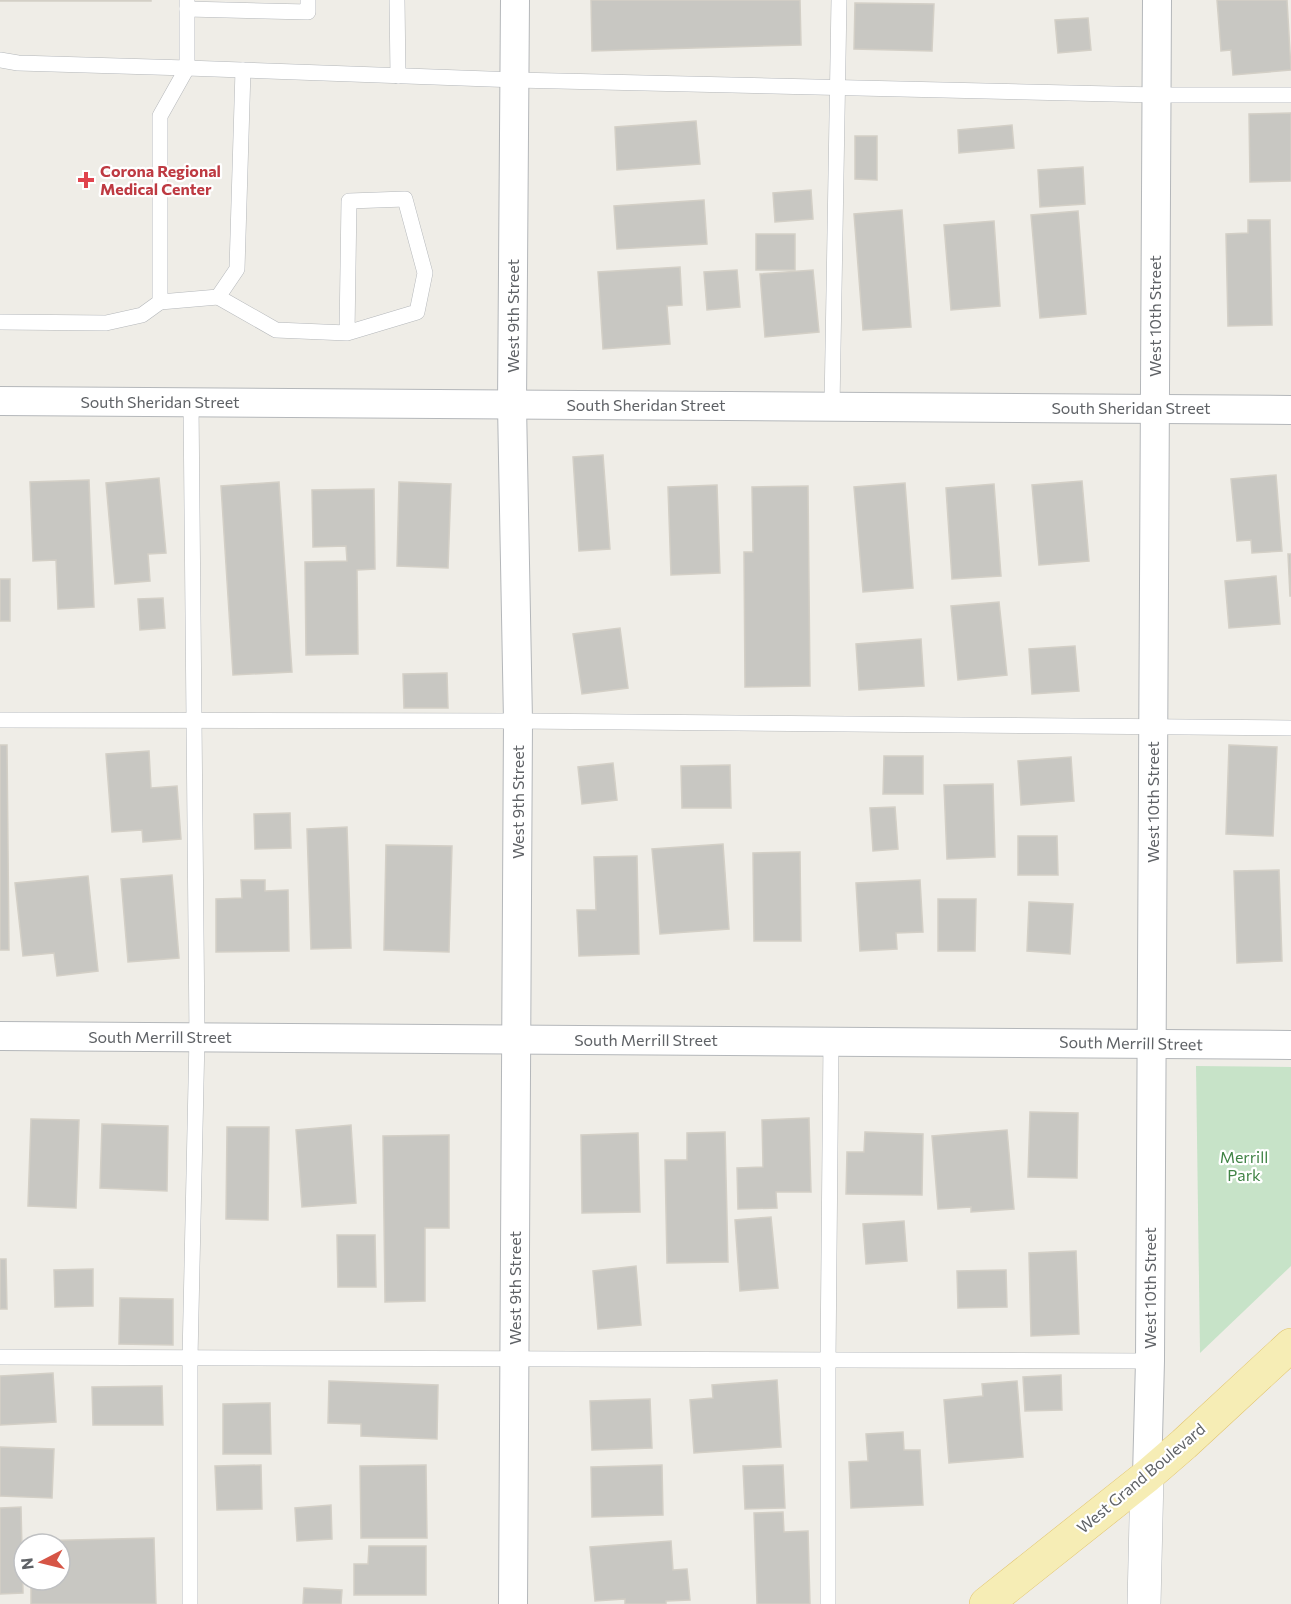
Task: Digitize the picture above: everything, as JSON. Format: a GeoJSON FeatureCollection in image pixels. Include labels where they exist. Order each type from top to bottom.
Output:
{"type":"FeatureCollection","features":[{"type":"Feature","properties":{"kind":"main road","name":"West Grand Boulevard"},"geometry":{"type":"LineString","coordinates":[[986,1604],[1147,1476],[1291,1345]]}},
{"type":"Feature","properties":{"kind":"street","name":"West 9th Street"},"geometry":{"type":"LineString","coordinates":[[513,1604],[518,721],[512,405],[515,0]]}},
{"type":"Feature","properties":{"kind":"street","name":"West 10th Street"},"geometry":{"type":"LineString","coordinates":[[1143,1604],[1150,1361],[1157,0]]}},
{"type":"Feature","properties":{"kind":"street","name":"South Sheridan Street"},"geometry":{"type":"LineString","coordinates":[[0,401],[1291,410]]}},
{"type":"Feature","properties":{"kind":"street","name":"South Merrill Street"},"geometry":{"type":"LineString","coordinates":[[0,1036],[1291,1045]]}},
{"type":"Feature","properties":{"kind":"lane"},"geometry":{"type":"LineString","coordinates":[[160,302],[160,116],[186,68],[187,4],[308,12],[308,0]]}},
{"type":"Feature","properties":{"kind":"lane"},"geometry":{"type":"LineString","coordinates":[[397,0],[398,76]]}},
{"type":"Feature","properties":{"kind":"lane"},"geometry":{"type":"LineString","coordinates":[[832,407],[839,0]]}},
{"type":"Feature","properties":{"kind":"lane"},"geometry":{"type":"LineString","coordinates":[[0,60],[18,63],[514,80],[1156,95],[1291,94]]}},
{"type":"Feature","properties":{"kind":"lane"},"geometry":{"type":"LineString","coordinates":[[218,297],[237,269],[243,70]]}},
{"type":"Feature","properties":{"kind":"lane"},"geometry":{"type":"LineString","coordinates":[[0,322],[106,323],[142,315],[160,302],[218,297],[276,330],[347,333],[417,312],[425,273],[405,199],[349,201],[347,333]]}},
{"type":"Feature","properties":{"kind":"lane"},"geometry":{"type":"LineString","coordinates":[[190,1604],[190,1358],[197,1037],[191,403]]}},
{"type":"Feature","properties":{"kind":"lane"},"geometry":{"type":"LineString","coordinates":[[0,720],[518,721],[1291,728]]}},
{"type":"Feature","properties":{"kind":"lane"},"geometry":{"type":"LineString","coordinates":[[828,1604],[831,1041]]}},
{"type":"Feature","properties":{"kind":"lane"},"geometry":{"type":"LineString","coordinates":[[0,1357],[1150,1361]]}},
{"type":"Feature","properties":{"kind":"green space","name":"Merrill Park"},"geometry":{"type":"Polygon","coordinates":[[[1196,1066],[1291,1067],[1291,1266],[1200,1353],[1196,1066]]]}},
{"type":"Feature","properties":{"kind":"building"},"geometry":{"type":"Polygon","coordinates":[[[151,0],[151,1],[0,1],[151,0]]]}},
{"type":"Feature","properties":{"kind":"building"},"geometry":{"type":"Polygon","coordinates":[[[591,0],[800,0],[801,45],[592,51],[591,0]]]}},
{"type":"Feature","properties":{"kind":"building"},"geometry":{"type":"Polygon","coordinates":[[[1217,0],[1287,0],[1291,70],[1233,75],[1231,50],[1221,51],[1217,0]]]}},
{"type":"Feature","properties":{"kind":"building"},"geometry":{"type":"Polygon","coordinates":[[[855,3],[934,4],[932,51],[854,49],[855,3]]]}},
{"type":"Feature","properties":{"kind":"building"},"geometry":{"type":"Polygon","coordinates":[[[1088,18],[1091,50],[1058,53],[1055,20],[1088,18]]]}},
{"type":"Feature","properties":{"kind":"building"},"geometry":{"type":"Polygon","coordinates":[[[1291,113],[1291,181],[1250,182],[1249,114],[1291,113]]]}},
{"type":"Feature","properties":{"kind":"building"},"geometry":{"type":"Polygon","coordinates":[[[696,121],[700,164],[617,170],[615,127],[696,121]]]}},
{"type":"Feature","properties":{"kind":"building"},"geometry":{"type":"Polygon","coordinates":[[[1012,125],[1014,148],[959,153],[958,130],[1012,125]]]}},
{"type":"Feature","properties":{"kind":"building"},"geometry":{"type":"Polygon","coordinates":[[[855,136],[877,136],[877,180],[855,179],[855,136]]]}},
{"type":"Feature","properties":{"kind":"building"},"geometry":{"type":"Polygon","coordinates":[[[1083,167],[1085,204],[1040,207],[1038,170],[1083,167]]]}},
{"type":"Feature","properties":{"kind":"building"},"geometry":{"type":"Polygon","coordinates":[[[811,190],[813,219],[775,222],[773,193],[811,190]]]}},
{"type":"Feature","properties":{"kind":"building"},"geometry":{"type":"Polygon","coordinates":[[[704,200],[707,244],[617,249],[614,206],[704,200]]]}},
{"type":"Feature","properties":{"kind":"building"},"geometry":{"type":"Polygon","coordinates":[[[902,210],[911,327],[863,330],[854,214],[902,210]]]}},
{"type":"Feature","properties":{"kind":"building"},"geometry":{"type":"Polygon","coordinates":[[[1078,211],[1086,314],[1040,318],[1031,215],[1078,211]]]}},
{"type":"Feature","properties":{"kind":"building"},"geometry":{"type":"Polygon","coordinates":[[[1248,220],[1270,220],[1272,325],[1228,326],[1226,234],[1248,233],[1248,220]]]}},
{"type":"Feature","properties":{"kind":"building"},"geometry":{"type":"Polygon","coordinates":[[[994,221],[1000,306],[951,310],[944,225],[994,221]]]}},
{"type":"Feature","properties":{"kind":"building"},"geometry":{"type":"Polygon","coordinates":[[[756,234],[795,234],[795,270],[756,270],[756,234]]]}},
{"type":"Feature","properties":{"kind":"building"},"geometry":{"type":"Polygon","coordinates":[[[680,267],[682,305],[667,306],[670,344],[603,349],[598,272],[680,267]]]}},
{"type":"Feature","properties":{"kind":"building"},"geometry":{"type":"Polygon","coordinates":[[[737,270],[740,307],[707,310],[704,272],[737,270]]]}},
{"type":"Feature","properties":{"kind":"building"},"geometry":{"type":"Polygon","coordinates":[[[813,270],[819,332],[765,337],[760,274],[813,270]]]}},
{"type":"Feature","properties":{"kind":"building"},"geometry":{"type":"Polygon","coordinates":[[[603,455],[610,549],[579,551],[573,457],[603,455]]]}},
{"type":"Feature","properties":{"kind":"building"},"geometry":{"type":"Polygon","coordinates":[[[1276,475],[1282,551],[1252,553],[1251,540],[1237,541],[1231,479],[1276,475]]]}},
{"type":"Feature","properties":{"kind":"building"},"geometry":{"type":"Polygon","coordinates":[[[159,478],[166,553],[148,554],[150,581],[115,584],[106,483],[159,478]]]}},
{"type":"Feature","properties":{"kind":"building"},"geometry":{"type":"Polygon","coordinates":[[[89,480],[94,607],[58,609],[56,560],[33,561],[30,482],[89,480]]]}},
{"type":"Feature","properties":{"kind":"building"},"geometry":{"type":"Polygon","coordinates":[[[1082,481],[1089,561],[1039,565],[1032,485],[1082,481]]]}},
{"type":"Feature","properties":{"kind":"building"},"geometry":{"type":"Polygon","coordinates":[[[279,482],[292,672],[233,675],[221,486],[279,482]]]}},
{"type":"Feature","properties":{"kind":"building"},"geometry":{"type":"Polygon","coordinates":[[[399,482],[451,484],[448,568],[397,566],[399,482]]]}},
{"type":"Feature","properties":{"kind":"building"},"geometry":{"type":"Polygon","coordinates":[[[905,483],[913,588],[863,592],[854,487],[905,483]]]}},
{"type":"Feature","properties":{"kind":"building"},"geometry":{"type":"Polygon","coordinates":[[[994,484],[1001,576],[952,579],[946,488],[994,484]]]}},
{"type":"Feature","properties":{"kind":"building"},"geometry":{"type":"Polygon","coordinates":[[[717,485],[720,573],[671,575],[668,487],[717,485]]]}},
{"type":"Feature","properties":{"kind":"building"},"geometry":{"type":"Polygon","coordinates":[[[808,486],[810,686],[745,687],[744,552],[753,552],[752,487],[808,486]]]}},
{"type":"Feature","properties":{"kind":"building"},"geometry":{"type":"Polygon","coordinates":[[[374,489],[375,569],[357,570],[358,654],[306,655],[305,562],[347,561],[346,546],[313,547],[312,490],[374,489]]]}},
{"type":"Feature","properties":{"kind":"building"},"geometry":{"type":"Polygon","coordinates":[[[1288,554],[1291,554],[1291,596],[1290,596],[1288,554]]]}},
{"type":"Feature","properties":{"kind":"building"},"geometry":{"type":"Polygon","coordinates":[[[1276,576],[1280,624],[1229,628],[1225,581],[1276,576]]]}},
{"type":"Feature","properties":{"kind":"building"},"geometry":{"type":"Polygon","coordinates":[[[0,579],[10,579],[10,621],[0,621],[0,579]]]}},
{"type":"Feature","properties":{"kind":"building"},"geometry":{"type":"Polygon","coordinates":[[[163,598],[165,628],[140,630],[138,599],[163,598]]]}},
{"type":"Feature","properties":{"kind":"building"},"geometry":{"type":"Polygon","coordinates":[[[999,602],[1007,675],[958,680],[951,606],[999,602]]]}},
{"type":"Feature","properties":{"kind":"building"},"geometry":{"type":"Polygon","coordinates":[[[620,628],[628,688],[582,694],[573,634],[620,628]]]}},
{"type":"Feature","properties":{"kind":"building"},"geometry":{"type":"Polygon","coordinates":[[[921,639],[924,686],[859,690],[856,644],[921,639]]]}},
{"type":"Feature","properties":{"kind":"building"},"geometry":{"type":"Polygon","coordinates":[[[1075,646],[1079,691],[1032,694],[1029,649],[1075,646]]]}},
{"type":"Feature","properties":{"kind":"building"},"geometry":{"type":"Polygon","coordinates":[[[447,673],[448,708],[404,708],[403,674],[447,673]]]}},
{"type":"Feature","properties":{"kind":"building"},"geometry":{"type":"Polygon","coordinates":[[[0,745],[7,745],[9,950],[0,950],[0,745]]]}},
{"type":"Feature","properties":{"kind":"building"},"geometry":{"type":"Polygon","coordinates":[[[1229,745],[1277,747],[1273,836],[1226,834],[1229,745]]]}},
{"type":"Feature","properties":{"kind":"building"},"geometry":{"type":"Polygon","coordinates":[[[149,751],[151,788],[177,786],[181,839],[143,842],[142,830],[112,832],[106,754],[149,751]]]}},
{"type":"Feature","properties":{"kind":"building"},"geometry":{"type":"Polygon","coordinates":[[[884,756],[923,756],[923,794],[883,794],[884,756]]]}},
{"type":"Feature","properties":{"kind":"building"},"geometry":{"type":"Polygon","coordinates":[[[1071,757],[1074,801],[1021,805],[1018,761],[1071,757]]]}},
{"type":"Feature","properties":{"kind":"building"},"geometry":{"type":"Polygon","coordinates":[[[613,763],[617,800],[582,804],[578,767],[613,763]]]}},
{"type":"Feature","properties":{"kind":"building"},"geometry":{"type":"Polygon","coordinates":[[[730,765],[731,808],[682,808],[681,766],[730,765]]]}},
{"type":"Feature","properties":{"kind":"building"},"geometry":{"type":"Polygon","coordinates":[[[993,784],[995,857],[947,859],[944,785],[993,784]]]}},
{"type":"Feature","properties":{"kind":"building"},"geometry":{"type":"Polygon","coordinates":[[[895,807],[898,849],[873,851],[870,808],[895,807]]]}},
{"type":"Feature","properties":{"kind":"building"},"geometry":{"type":"Polygon","coordinates":[[[290,813],[291,848],[255,849],[254,814],[290,813]]]}},
{"type":"Feature","properties":{"kind":"building"},"geometry":{"type":"Polygon","coordinates":[[[347,827],[351,948],[311,949],[307,829],[347,827]]]}},
{"type":"Feature","properties":{"kind":"building"},"geometry":{"type":"Polygon","coordinates":[[[1018,836],[1057,836],[1058,875],[1018,875],[1018,836]]]}},
{"type":"Feature","properties":{"kind":"building"},"geometry":{"type":"Polygon","coordinates":[[[723,844],[729,929],[660,934],[652,849],[723,844]]]}},
{"type":"Feature","properties":{"kind":"building"},"geometry":{"type":"Polygon","coordinates":[[[386,845],[452,846],[449,952],[384,950],[386,845]]]}},
{"type":"Feature","properties":{"kind":"building"},"geometry":{"type":"Polygon","coordinates":[[[800,852],[801,941],[754,941],[753,853],[800,852]]]}},
{"type":"Feature","properties":{"kind":"building"},"geometry":{"type":"Polygon","coordinates":[[[637,856],[639,954],[579,956],[577,910],[596,910],[594,857],[637,856]]]}},
{"type":"Feature","properties":{"kind":"building"},"geometry":{"type":"Polygon","coordinates":[[[1279,870],[1282,961],[1237,963],[1234,871],[1279,870]]]}},
{"type":"Feature","properties":{"kind":"building"},"geometry":{"type":"Polygon","coordinates":[[[172,875],[179,958],[128,962],[121,879],[172,875]]]}},
{"type":"Feature","properties":{"kind":"building"},"geometry":{"type":"Polygon","coordinates":[[[88,876],[98,971],[57,976],[54,953],[23,956],[15,883],[88,876]]]}},
{"type":"Feature","properties":{"kind":"building"},"geometry":{"type":"Polygon","coordinates":[[[241,880],[265,880],[265,891],[288,890],[289,951],[216,952],[216,899],[242,898],[241,880]]]}},
{"type":"Feature","properties":{"kind":"building"},"geometry":{"type":"Polygon","coordinates":[[[920,880],[923,932],[896,933],[897,949],[860,951],[856,883],[920,880]]]}},
{"type":"Feature","properties":{"kind":"building"},"geometry":{"type":"Polygon","coordinates":[[[938,899],[976,899],[975,951],[938,951],[938,899]]]}},
{"type":"Feature","properties":{"kind":"building"},"geometry":{"type":"Polygon","coordinates":[[[1029,902],[1073,904],[1070,954],[1027,951],[1029,902]]]}},
{"type":"Feature","properties":{"kind":"building"},"geometry":{"type":"Polygon","coordinates":[[[1030,1112],[1078,1113],[1077,1178],[1028,1177],[1030,1112]]]}},
{"type":"Feature","properties":{"kind":"building"},"geometry":{"type":"Polygon","coordinates":[[[809,1118],[811,1192],[776,1192],[777,1208],[738,1209],[737,1168],[763,1167],[762,1120],[809,1118]]]}},
{"type":"Feature","properties":{"kind":"building"},"geometry":{"type":"Polygon","coordinates":[[[31,1119],[79,1120],[76,1208],[28,1206],[31,1119]]]}},
{"type":"Feature","properties":{"kind":"building"},"geometry":{"type":"Polygon","coordinates":[[[102,1124],[168,1126],[167,1191],[100,1188],[102,1124]]]}},
{"type":"Feature","properties":{"kind":"building"},"geometry":{"type":"Polygon","coordinates":[[[351,1125],[356,1203],[302,1207],[296,1130],[351,1125]]]}},
{"type":"Feature","properties":{"kind":"building"},"geometry":{"type":"Polygon","coordinates":[[[227,1127],[269,1127],[268,1220],[226,1219],[227,1127]]]}},
{"type":"Feature","properties":{"kind":"building"},"geometry":{"type":"Polygon","coordinates":[[[1007,1130],[1014,1209],[971,1212],[971,1207],[938,1209],[932,1136],[1007,1130]]]}},
{"type":"Feature","properties":{"kind":"building"},"geometry":{"type":"Polygon","coordinates":[[[725,1132],[728,1262],[667,1263],[665,1160],[687,1160],[687,1133],[725,1132]]]}},
{"type":"Feature","properties":{"kind":"building"},"geometry":{"type":"Polygon","coordinates":[[[865,1132],[923,1134],[922,1195],[846,1194],[847,1152],[864,1152],[865,1132]]]}},
{"type":"Feature","properties":{"kind":"building"},"geometry":{"type":"Polygon","coordinates":[[[638,1133],[640,1212],[582,1213],[581,1135],[638,1133]]]}},
{"type":"Feature","properties":{"kind":"building"},"geometry":{"type":"Polygon","coordinates":[[[449,1135],[449,1228],[425,1228],[425,1301],[385,1302],[383,1136],[449,1135]]]}},
{"type":"Feature","properties":{"kind":"building"},"geometry":{"type":"Polygon","coordinates":[[[771,1217],[778,1288],[740,1291],[735,1220],[771,1217]]]}},
{"type":"Feature","properties":{"kind":"building"},"geometry":{"type":"Polygon","coordinates":[[[904,1221],[907,1261],[866,1264],[863,1224],[904,1221]]]}},
{"type":"Feature","properties":{"kind":"building"},"geometry":{"type":"Polygon","coordinates":[[[337,1235],[375,1235],[376,1287],[338,1287],[337,1235]]]}},
{"type":"Feature","properties":{"kind":"building"},"geometry":{"type":"Polygon","coordinates":[[[1076,1251],[1079,1334],[1031,1336],[1029,1253],[1076,1251]]]}},
{"type":"Feature","properties":{"kind":"building"},"geometry":{"type":"Polygon","coordinates":[[[0,1259],[6,1259],[7,1309],[0,1309],[0,1259]]]}},
{"type":"Feature","properties":{"kind":"building"},"geometry":{"type":"Polygon","coordinates":[[[636,1266],[641,1325],[598,1329],[593,1271],[636,1266]]]}},
{"type":"Feature","properties":{"kind":"building"},"geometry":{"type":"Polygon","coordinates":[[[93,1269],[93,1306],[55,1307],[54,1270],[93,1269]]]}},
{"type":"Feature","properties":{"kind":"building"},"geometry":{"type":"Polygon","coordinates":[[[1006,1270],[1007,1307],[958,1308],[957,1271],[1006,1270]]]}},
{"type":"Feature","properties":{"kind":"building"},"geometry":{"type":"Polygon","coordinates":[[[120,1298],[173,1299],[173,1345],[119,1344],[120,1298]]]}},
{"type":"Feature","properties":{"kind":"building"},"geometry":{"type":"Polygon","coordinates":[[[53,1373],[56,1422],[0,1425],[0,1376],[53,1373]]]}},
{"type":"Feature","properties":{"kind":"building"},"geometry":{"type":"Polygon","coordinates":[[[1061,1375],[1062,1410],[1025,1411],[1023,1377],[1061,1375]]]}},
{"type":"Feature","properties":{"kind":"building"},"geometry":{"type":"Polygon","coordinates":[[[777,1380],[781,1447],[694,1453],[690,1400],[713,1398],[712,1385],[777,1380]]]}},
{"type":"Feature","properties":{"kind":"building"},"geometry":{"type":"Polygon","coordinates":[[[329,1381],[438,1385],[437,1439],[361,1436],[361,1424],[328,1423],[329,1381]]]}},
{"type":"Feature","properties":{"kind":"building"},"geometry":{"type":"Polygon","coordinates":[[[1017,1381],[1023,1457],[949,1463],[944,1400],[983,1396],[982,1384],[1017,1381]]]}},
{"type":"Feature","properties":{"kind":"building"},"geometry":{"type":"Polygon","coordinates":[[[162,1386],[163,1425],[93,1425],[92,1387],[162,1386]]]}},
{"type":"Feature","properties":{"kind":"building"},"geometry":{"type":"Polygon","coordinates":[[[650,1399],[652,1448],[592,1450],[590,1401],[650,1399]]]}},
{"type":"Feature","properties":{"kind":"building"},"geometry":{"type":"Polygon","coordinates":[[[270,1403],[271,1454],[223,1454],[223,1404],[270,1403]]]}},
{"type":"Feature","properties":{"kind":"building"},"geometry":{"type":"Polygon","coordinates":[[[903,1432],[904,1450],[920,1450],[923,1505],[851,1508],[849,1462],[868,1461],[866,1434],[903,1432]]]}},
{"type":"Feature","properties":{"kind":"building"},"geometry":{"type":"Polygon","coordinates":[[[0,1447],[54,1449],[52,1498],[0,1496],[0,1447]]]}},
{"type":"Feature","properties":{"kind":"building"},"geometry":{"type":"Polygon","coordinates":[[[261,1465],[262,1509],[217,1510],[215,1466],[261,1465]]]}},
{"type":"Feature","properties":{"kind":"building"},"geometry":{"type":"Polygon","coordinates":[[[426,1465],[427,1538],[361,1538],[360,1466],[426,1465]]]}},
{"type":"Feature","properties":{"kind":"building"},"geometry":{"type":"Polygon","coordinates":[[[662,1465],[663,1515],[592,1517],[591,1467],[662,1465]]]}},
{"type":"Feature","properties":{"kind":"building"},"geometry":{"type":"Polygon","coordinates":[[[783,1465],[785,1508],[745,1509],[743,1466],[783,1465]]]}},
{"type":"Feature","properties":{"kind":"building"},"geometry":{"type":"Polygon","coordinates":[[[331,1505],[332,1539],[297,1541],[295,1508],[331,1505]]]}},
{"type":"Feature","properties":{"kind":"building"},"geometry":{"type":"Polygon","coordinates":[[[21,1507],[22,1532],[12,1532],[12,1592],[23,1593],[0,1594],[0,1508],[21,1507]]]}},
{"type":"Feature","properties":{"kind":"building"},"geometry":{"type":"Polygon","coordinates":[[[783,1512],[784,1532],[808,1531],[810,1604],[757,1604],[754,1513],[783,1512]]]}},
{"type":"Feature","properties":{"kind":"building"},"geometry":{"type":"Polygon","coordinates":[[[154,1538],[156,1604],[31,1604],[31,1592],[72,1592],[72,1540],[154,1538]]]}},
{"type":"Feature","properties":{"kind":"building"},"geometry":{"type":"Polygon","coordinates":[[[671,1541],[673,1570],[687,1569],[690,1600],[666,1601],[666,1604],[625,1604],[625,1599],[595,1601],[590,1547],[671,1541]]]}},
{"type":"Feature","properties":{"kind":"building"},"geometry":{"type":"Polygon","coordinates":[[[369,1546],[426,1546],[426,1595],[354,1595],[354,1564],[368,1564],[369,1546]]]}},
{"type":"Feature","properties":{"kind":"building"},"geometry":{"type":"Polygon","coordinates":[[[304,1588],[342,1590],[341,1604],[303,1604],[304,1588]]]}},
{"type":"Feature","properties":{"kind":"place","name":"Corona Regional Medical Center"},"geometry":{"type":"Point","coordinates":[86,180]}}]}
